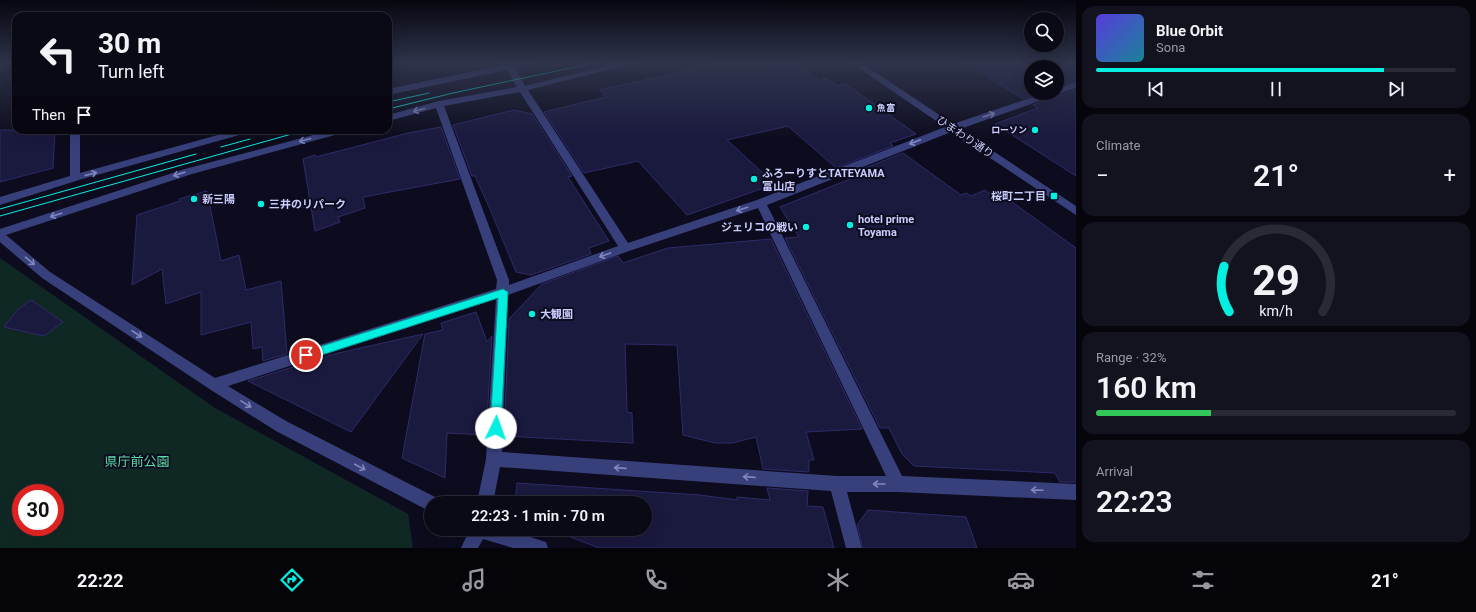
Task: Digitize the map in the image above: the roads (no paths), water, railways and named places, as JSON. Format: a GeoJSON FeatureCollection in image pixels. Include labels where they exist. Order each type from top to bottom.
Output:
{"type":"FeatureCollection","features":[{"type":"Feature","properties":{"kind":"street"},"geometry":{"type":"LineString","coordinates":[[392,91],[408,88]]}},
{"type":"Feature","properties":{"kind":"street"},"geometry":{"type":"LineString","coordinates":[[392,117],[439,104],[528,88]]}},
{"type":"Feature","properties":{"kind":"street","name":"ひまわり通り"},"geometry":{"type":"LineString","coordinates":[[892,88],[1076,211]]}},
{"type":"Feature","properties":{"kind":"street"},"geometry":{"type":"LineString","coordinates":[[522,89],[625,248]]}},
{"type":"Feature","properties":{"kind":"street"},"geometry":{"type":"LineString","coordinates":[[214,384],[503,292],[625,248],[761,203],[952,128],[1034,100]]}},
{"type":"Feature","properties":{"kind":"street"},"geometry":{"type":"LineString","coordinates":[[439,104],[503,280],[494,459],[486,496]]}},
{"type":"Feature","properties":{"kind":"street"},"geometry":{"type":"LineString","coordinates":[[75,134],[75,178]]}},
{"type":"Feature","properties":{"kind":"street"},"geometry":{"type":"LineString","coordinates":[[0,201],[75,178],[233,134]]}},
{"type":"Feature","properties":{"kind":"street"},"geometry":{"type":"LineString","coordinates":[[328,134],[189,171],[0,234],[46,275],[214,384],[281,426],[424,500]]}},
{"type":"Feature","properties":{"kind":"street"},"geometry":{"type":"LineString","coordinates":[[761,203],[898,484]]}},
{"type":"Feature","properties":{"kind":"street"},"geometry":{"type":"LineString","coordinates":[[494,459],[837,484],[898,484],[1076,492]]}},
{"type":"Feature","properties":{"kind":"street"},"geometry":{"type":"LineString","coordinates":[[837,484],[854,548]]}},
{"type":"Feature","properties":{"kind":"street"},"geometry":{"type":"LineString","coordinates":[[469,548],[475,536]]}},
{"type":"Feature","properties":{"kind":"street"},"geometry":{"type":"LineString","coordinates":[[501,536],[540,548]]}},
{"type":"Feature","properties":{"kind":"tram line"},"geometry":{"type":"LineString","coordinates":[[392,108],[479,88]]}},
{"type":"Feature","properties":{"kind":"tram line"},"geometry":{"type":"LineString","coordinates":[[392,101],[429,93]]}},
{"type":"Feature","properties":{"kind":"tram line"},"geometry":{"type":"LineString","coordinates":[[0,216],[292,134]]}},
{"type":"Feature","properties":{"kind":"tram line"},"geometry":{"type":"LineString","coordinates":[[221,147],[250,139]]}},
{"type":"Feature","properties":{"kind":"tram line"},"geometry":{"type":"LineString","coordinates":[[0,209],[196,154]]}},
{"type":"Feature","properties":{"kind":"place","name":"魚富"},"geometry":{"type":"Point","coordinates":[869,108]}},
{"type":"Feature","properties":{"kind":"place","name":"ローソン"},"geometry":{"type":"Point","coordinates":[1035,130]}},
{"type":"Feature","properties":{"kind":"place","name":"ふろーりすとTATEYAMA 富山店"},"geometry":{"type":"Point","coordinates":[754,179]}},
{"type":"Feature","properties":{"kind":"place","name":"桜町二丁目"},"geometry":{"type":"Point","coordinates":[1054,196]}},
{"type":"Feature","properties":{"kind":"place","name":"新三陽"},"geometry":{"type":"Point","coordinates":[194,199]}},
{"type":"Feature","properties":{"kind":"place","name":"三井のリパーク"},"geometry":{"type":"Point","coordinates":[261,204]}},
{"type":"Feature","properties":{"kind":"place","name":"hotel prime Toyama"},"geometry":{"type":"Point","coordinates":[850,225]}},
{"type":"Feature","properties":{"kind":"place","name":"ジェリコの戦い"},"geometry":{"type":"Point","coordinates":[806,227]}},
{"type":"Feature","properties":{"kind":"place","name":"大観園"},"geometry":{"type":"Point","coordinates":[532,314]}},
{"type":"Feature","properties":{"kind":"park label","name":"県庁前公園"},"geometry":{"type":"Point","coordinates":[137,461]}}]}
